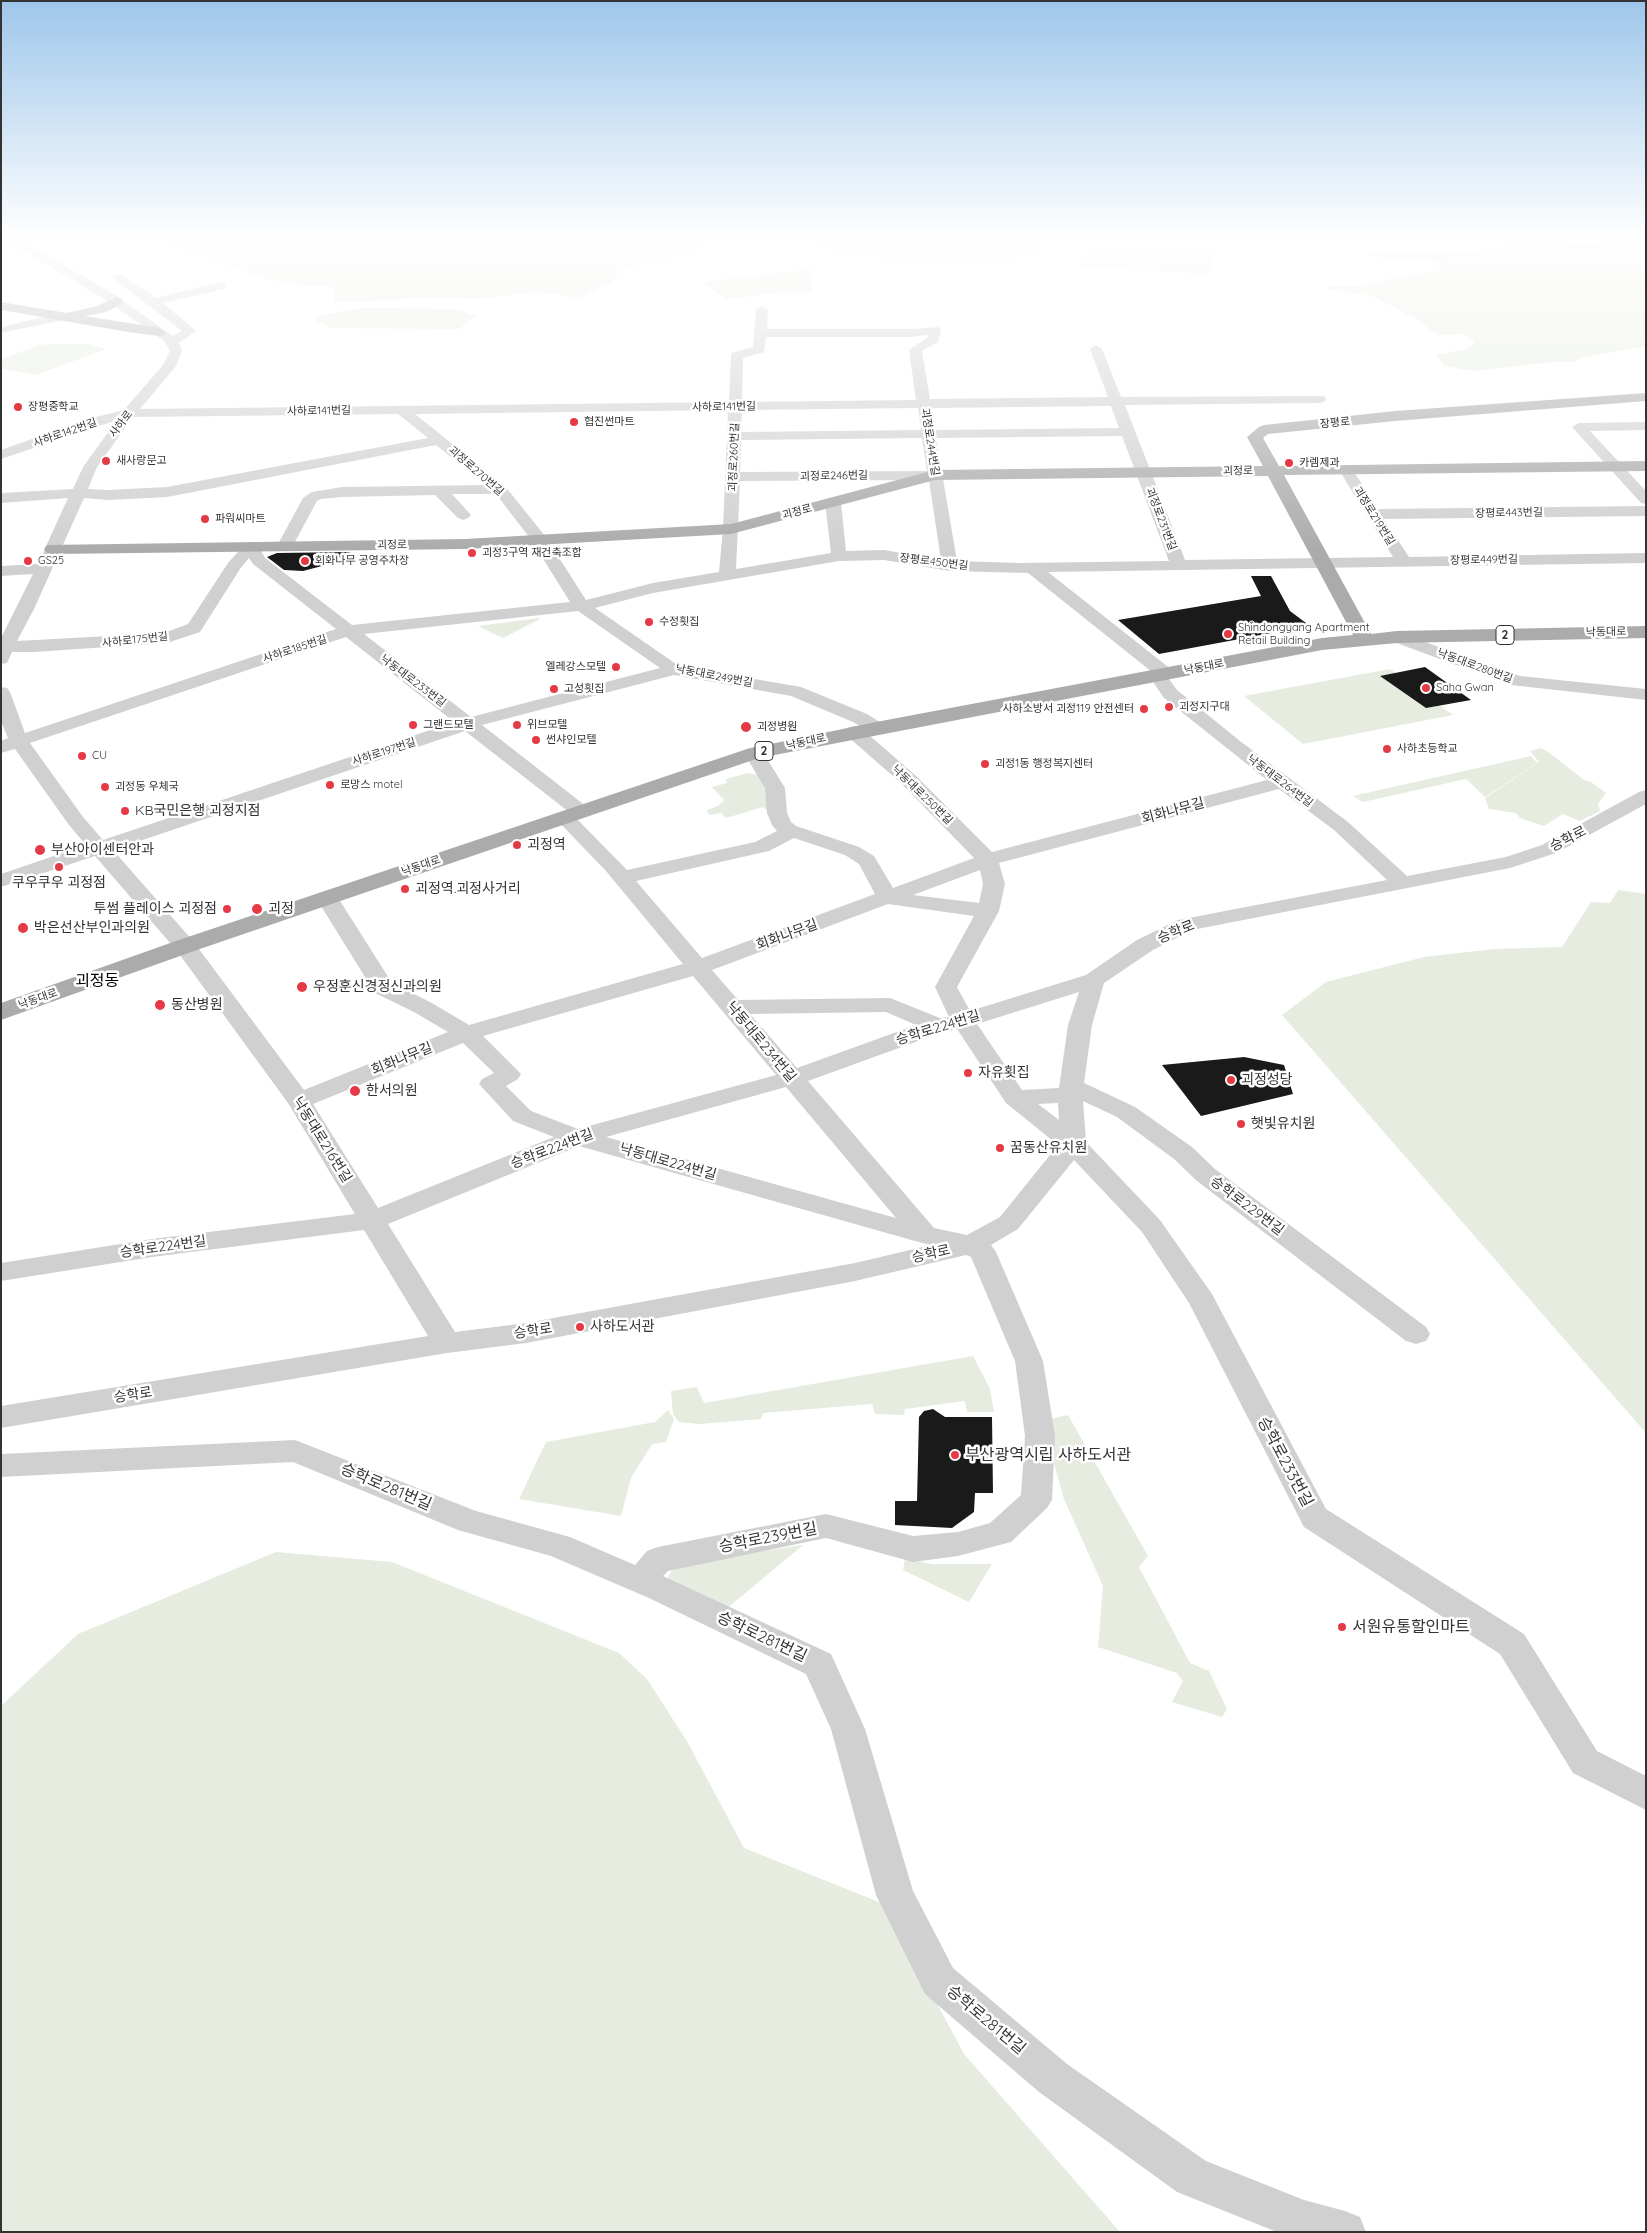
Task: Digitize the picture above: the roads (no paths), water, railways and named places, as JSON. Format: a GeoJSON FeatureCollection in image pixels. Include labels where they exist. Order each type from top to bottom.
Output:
{"type":"FeatureCollection","features":[{"type":"Feature","properties":{"kind":"main road","name":"장평로"},"geometry":{"type":"LineString","coordinates":[[1364,639],[1255,437],[1264,430],[1478,408],[1646,397]]}},
{"type":"Feature","properties":{"kind":"main road","name":"괴정로"},"geometry":{"type":"LineString","coordinates":[[53,549],[465,544],[731,529],[935,475],[1646,466]]}},
{"type":"Feature","properties":{"kind":"main road","name":"낙동대로"},"geometry":{"type":"LineString","coordinates":[[1,1012],[185,946],[754,754],[854,732],[1322,644],[1396,637],[1646,632]]}},
{"type":"Feature","properties":{"kind":"street","name":"사하로"},"geometry":{"type":"LineString","coordinates":[[3,651],[26,609],[90,466],[129,413],[174,360],[176,351],[173,343]]}},
{"type":"Feature","properties":{"kind":"street","name":"괴정로260번길"},"geometry":{"type":"LineString","coordinates":[[731,529],[738,356],[759,349],[759,343]]}},
{"type":"Feature","properties":{"kind":"street","name":"괴정로244번길"},"geometry":{"type":"LineString","coordinates":[[927,343],[915,350],[950,566]]}},
{"type":"Feature","properties":{"kind":"street","name":"괴정로231번길"},"geometry":{"type":"LineString","coordinates":[[1096,349],[1179,565]]}},
{"type":"Feature","properties":{"kind":"street","name":"사하로141번길"},"geometry":{"type":"LineString","coordinates":[[129,413],[1319,400]]}},
{"type":"Feature","properties":{"kind":"street","name":"괴정로270번길"},"geometry":{"type":"LineString","coordinates":[[403,411],[500,489],[539,539]]}},
{"type":"Feature","properties":{"kind":"street","name":"사하로142번길"},"geometry":{"type":"LineString","coordinates":[[1,455],[93,422],[129,413]]}},
{"type":"Feature","properties":{"kind":"street"},"geometry":{"type":"LineString","coordinates":[[1646,426],[1579,427],[1646,500]]}},
{"type":"Feature","properties":{"kind":"street"},"geometry":{"type":"LineString","coordinates":[[735,436],[1128,432]]}},
{"type":"Feature","properties":{"kind":"street"},"geometry":{"type":"LineString","coordinates":[[1,498],[79,493],[108,495],[167,492],[439,440]]}},
{"type":"Feature","properties":{"kind":"street","name":"괴정로219번길"},"geometry":{"type":"LineString","coordinates":[[1346,470],[1402,561]]}},
{"type":"Feature","properties":{"kind":"street","name":"괴정로246번길"},"geometry":{"type":"LineString","coordinates":[[733,477],[935,475]]}},
{"type":"Feature","properties":{"kind":"street"},"geometry":{"type":"LineString","coordinates":[[286,546],[311,498],[317,495],[342,492],[500,489]]}},
{"type":"Feature","properties":{"kind":"street"},"geometry":{"type":"LineString","coordinates":[[440,491],[463,515]]}},
{"type":"Feature","properties":{"kind":"street"},"geometry":{"type":"LineString","coordinates":[[833,502],[839,556]]}},
{"type":"Feature","properties":{"kind":"street","name":"장평로443번길"},"geometry":{"type":"LineString","coordinates":[[1373,514],[1646,511]]}},
{"type":"Feature","properties":{"kind":"street"},"geometry":{"type":"LineString","coordinates":[[727,575],[731,529]]}},
{"type":"Feature","properties":{"kind":"street","name":"낙동대로249번길"},"geometry":{"type":"LineString","coordinates":[[539,539],[581,606],[674,670],[795,691],[860,718],[876,728]]}},
{"type":"Feature","properties":{"kind":"street","name":"낙동대로233번길"},"geometry":{"type":"LineString","coordinates":[[251,547],[259,561],[469,723],[572,814]]}},
{"type":"Feature","properties":{"kind":"street","name":"사하로175번길"},"geometry":{"type":"LineString","coordinates":[[3,651],[167,638],[194,628],[225,580],[251,547]]}},
{"type":"Feature","properties":{"kind":"street","name":"장평로450번길"},"geometry":{"type":"LineString","coordinates":[[581,606],[653,588],[839,556],[884,555],[950,566],[1026,568],[1323,562]]}},
{"type":"Feature","properties":{"kind":"street","name":"장평로449번길"},"geometry":{"type":"LineString","coordinates":[[1323,562],[1646,558]]}},
{"type":"Feature","properties":{"kind":"street","name":"낙동대로264번길"},"geometry":{"type":"LineString","coordinates":[[1026,568],[1158,676],[1170,694],[1281,782],[1341,826],[1404,884]]}},
{"type":"Feature","properties":{"kind":"street"},"geometry":{"type":"LineString","coordinates":[[1,571],[44,569]]}},
{"type":"Feature","properties":{"kind":"street","name":"사하로185번길"},"geometry":{"type":"LineString","coordinates":[[10,744],[348,631],[581,606]]}},
{"type":"Feature","properties":{"kind":"street","name":"낙동대로280번길"},"geometry":{"type":"LineString","coordinates":[[1396,637],[1517,681],[1646,695]]}},
{"type":"Feature","properties":{"kind":"street","name":"사하로197번길"},"geometry":{"type":"LineString","coordinates":[[1,881],[469,723],[674,670]]}},
{"type":"Feature","properties":{"kind":"street"},"geometry":{"type":"LineString","coordinates":[[1,692],[10,744],[185,946]]}},
{"type":"Feature","properties":{"kind":"street","name":"낙동대로250번길"},"geometry":{"type":"LineString","coordinates":[[854,732],[908,779],[988,860]]}},
{"type":"Feature","properties":{"kind":"street"},"geometry":{"type":"LineString","coordinates":[[754,754],[774,788],[777,813],[782,825],[793,831],[852,851],[867,860],[888,898],[988,911],[994,884],[988,860]]}},
{"type":"Feature","properties":{"kind":"street","name":"회화나무길"},"geometry":{"type":"LineString","coordinates":[[299,1101],[466,1034],[698,967],[988,860],[1281,782]]}},
{"type":"Feature","properties":{"kind":"street","name":"승학로"},"geometry":{"type":"LineString","coordinates":[[1094,980],[1145,945],[1186,925],[1510,862],[1549,849],[1646,796]]}},
{"type":"Feature","properties":{"kind":"street","name":"낙동대로234번길"},"geometry":{"type":"LineString","coordinates":[[572,814],[622,878],[925,1235]]}},
{"type":"Feature","properties":{"kind":"street"},"geometry":{"type":"LineString","coordinates":[[622,878],[762,847],[793,831]]}},
{"type":"Feature","properties":{"kind":"street","name":"낙동대로224번길"},"geometry":{"type":"LineString","coordinates":[[327,898],[383,988],[422,1007],[466,1034],[509,1074],[491,1084],[522,1116],[577,1137],[925,1235]]}},
{"type":"Feature","properties":{"kind":"street","name":"승학로233번길"},"geometry":{"type":"LineString","coordinates":[[988,911],[946,987],[963,1021],[1016,1098],[1074,1144],[1151,1226],[1202,1301],[1216,1333],[1315,1518],[1512,1644],[1585,1762],[1646,1794]]}},
{"type":"Feature","properties":{"kind":"street","name":"낙동대로216번길"},"geometry":{"type":"LineString","coordinates":[[185,946],[299,1101],[447,1343]]}},
{"type":"Feature","properties":{"kind":"street"},"geometry":{"type":"LineString","coordinates":[[1074,1144],[1071,1091],[1080,1025],[1094,980]]}},
{"type":"Feature","properties":{"kind":"street","name":"승학로224번길"},"geometry":{"type":"LineString","coordinates":[[1,1272],[152,1248],[373,1220],[577,1137],[792,1078],[937,1026],[963,1021],[1094,980]]}},
{"type":"Feature","properties":{"kind":"street"},"geometry":{"type":"LineString","coordinates":[[732,1007],[890,1005],[937,1026]]}},
{"type":"Feature","properties":{"kind":"street"},"geometry":{"type":"LineString","coordinates":[[1016,1098],[1071,1091]]}},
{"type":"Feature","properties":{"kind":"street","name":"승학로229번길"},"geometry":{"type":"LineString","coordinates":[[1071,1091],[1126,1112],[1416,1334]]}},
{"type":"Feature","properties":{"kind":"street","name":"승학로"},"geometry":{"type":"LineString","coordinates":[[1,1416],[447,1343],[545,1330],[855,1272],[970,1245],[1009,1223],[1074,1144]]}},
{"type":"Feature","properties":{"kind":"street"},"geometry":{"type":"LineString","coordinates":[[925,1235],[970,1245]]}},
{"type":"Feature","properties":{"kind":"street","name":"승학로239번길"},"geometry":{"type":"LineString","coordinates":[[640,1581],[658,1560],[826,1526],[913,1549],[958,1544],[1000,1533],[1036,1500],[1040,1436],[1029,1361],[982,1252],[970,1245]]}},
{"type":"Feature","properties":{"kind":"street","name":"승학로281번길"},"geometry":{"type":"LineString","coordinates":[[1,1466],[295,1450],[469,1522],[559,1546],[820,1664],[848,1729],[895,1895],[939,1981],[1053,2078],[1192,2177],[1304,2221],[1346,2232]]}},
{"type":"Feature","properties":{"kind":"place","name":"장평중학교"},"geometry":{"type":"Point","coordinates":[18,407]}},
{"type":"Feature","properties":{"kind":"place","name":"협진썬마트"},"geometry":{"type":"Point","coordinates":[574,422]}},
{"type":"Feature","properties":{"kind":"place","name":"새사랑문고"},"geometry":{"type":"Point","coordinates":[106,461]}},
{"type":"Feature","properties":{"kind":"place","name":"카렘제과"},"geometry":{"type":"Point","coordinates":[1289,463]}},
{"type":"Feature","properties":{"kind":"place","name":"파워씨마트"},"geometry":{"type":"Point","coordinates":[205,519]}},
{"type":"Feature","properties":{"kind":"place","name":"괴정3구역 재건축조합"},"geometry":{"type":"Point","coordinates":[472,553]}},
{"type":"Feature","properties":{"kind":"place","name":"GS25"},"geometry":{"type":"Point","coordinates":[28,561]}},
{"type":"Feature","properties":{"kind":"place","name":"회화나무 공영주차장"},"geometry":{"type":"Point","coordinates":[305,561]}},
{"type":"Feature","properties":{"kind":"place","name":"수정횟집"},"geometry":{"type":"Point","coordinates":[649,622]}},
{"type":"Feature","properties":{"kind":"place","name":"Shindongyang Apartment Retail Building"},"geometry":{"type":"Point","coordinates":[1228,634]}},
{"type":"Feature","properties":{"kind":"place","name":"엘레강스모텔"},"geometry":{"type":"Point","coordinates":[616,667]}},
{"type":"Feature","properties":{"kind":"place","name":"Saha Gwan"},"geometry":{"type":"Point","coordinates":[1426,688]}},
{"type":"Feature","properties":{"kind":"place","name":"고성횟집"},"geometry":{"type":"Point","coordinates":[554,689]}},
{"type":"Feature","properties":{"kind":"place","name":"괴정지구대"},"geometry":{"type":"Point","coordinates":[1169,707]}},
{"type":"Feature","properties":{"kind":"place","name":"사하소방서 괴정119 안전센터"},"geometry":{"type":"Point","coordinates":[1144,709]}},
{"type":"Feature","properties":{"kind":"place","name":"그랜드모텔"},"geometry":{"type":"Point","coordinates":[413,725]}},
{"type":"Feature","properties":{"kind":"place","name":"위브모텔"},"geometry":{"type":"Point","coordinates":[517,725]}},
{"type":"Feature","properties":{"kind":"place","name":"괴정병원"},"geometry":{"type":"Point","coordinates":[746,727]}},
{"type":"Feature","properties":{"kind":"place","name":"썬샤인모텔"},"geometry":{"type":"Point","coordinates":[536,740]}},
{"type":"Feature","properties":{"kind":"place","name":"사하초등학교"},"geometry":{"type":"Point","coordinates":[1387,749]}},
{"type":"Feature","properties":{"kind":"place","name":"CU"},"geometry":{"type":"Point","coordinates":[82,756]}},
{"type":"Feature","properties":{"kind":"place","name":"괴정1동 행정복지센터"},"geometry":{"type":"Point","coordinates":[985,764]}},
{"type":"Feature","properties":{"kind":"place","name":"로망스 motel"},"geometry":{"type":"Point","coordinates":[330,785]}},
{"type":"Feature","properties":{"kind":"place","name":"괴정동 우체국"},"geometry":{"type":"Point","coordinates":[105,787]}},
{"type":"Feature","properties":{"kind":"place","name":"KB국민은행 괴정지점"},"geometry":{"type":"Point","coordinates":[125,811]}},
{"type":"Feature","properties":{"kind":"place","name":"괴정역"},"geometry":{"type":"Point","coordinates":[517,845]}},
{"type":"Feature","properties":{"kind":"place","name":"부산아이센터안과"},"geometry":{"type":"Point","coordinates":[40,850]}},
{"type":"Feature","properties":{"kind":"place","name":"쿠우쿠우 괴정점"},"geometry":{"type":"Point","coordinates":[59,867]}},
{"type":"Feature","properties":{"kind":"place","name":"괴정역.괴정사거리"},"geometry":{"type":"Point","coordinates":[405,889]}},
{"type":"Feature","properties":{"kind":"place","name":"투썸 플레이스 괴정점"},"geometry":{"type":"Point","coordinates":[227,909]}},
{"type":"Feature","properties":{"kind":"place","name":"괴정"},"geometry":{"type":"Point","coordinates":[257,909]}},
{"type":"Feature","properties":{"kind":"place","name":"박은선산부인과의원"},"geometry":{"type":"Point","coordinates":[23,928]}},
{"type":"Feature","properties":{"kind":"place","name":"우정훈신경정신과의원"},"geometry":{"type":"Point","coordinates":[302,987]}},
{"type":"Feature","properties":{"kind":"place","name":"동산병원"},"geometry":{"type":"Point","coordinates":[160,1005]}},
{"type":"Feature","properties":{"kind":"place","name":"자유횟집"},"geometry":{"type":"Point","coordinates":[968,1073]}},
{"type":"Feature","properties":{"kind":"place","name":"괴정성당"},"geometry":{"type":"Point","coordinates":[1231,1080]}},
{"type":"Feature","properties":{"kind":"place","name":"한서의원"},"geometry":{"type":"Point","coordinates":[355,1091]}},
{"type":"Feature","properties":{"kind":"place","name":"햇빛유치원"},"geometry":{"type":"Point","coordinates":[1241,1124]}},
{"type":"Feature","properties":{"kind":"place","name":"꿈동산유치원"},"geometry":{"type":"Point","coordinates":[1000,1148]}},
{"type":"Feature","properties":{"kind":"place","name":"사하도서관"},"geometry":{"type":"Point","coordinates":[580,1327]}},
{"type":"Feature","properties":{"kind":"place","name":"부산광역시립 사하도서관"},"geometry":{"type":"Point","coordinates":[955,1455]}},
{"type":"Feature","properties":{"kind":"place","name":"서원유통할인마트"},"geometry":{"type":"Point","coordinates":[1342,1627]}},
{"type":"Feature","properties":{"kind":"district","name":"괴정동"},"geometry":{"type":"Point","coordinates":[97,981]}}]}
